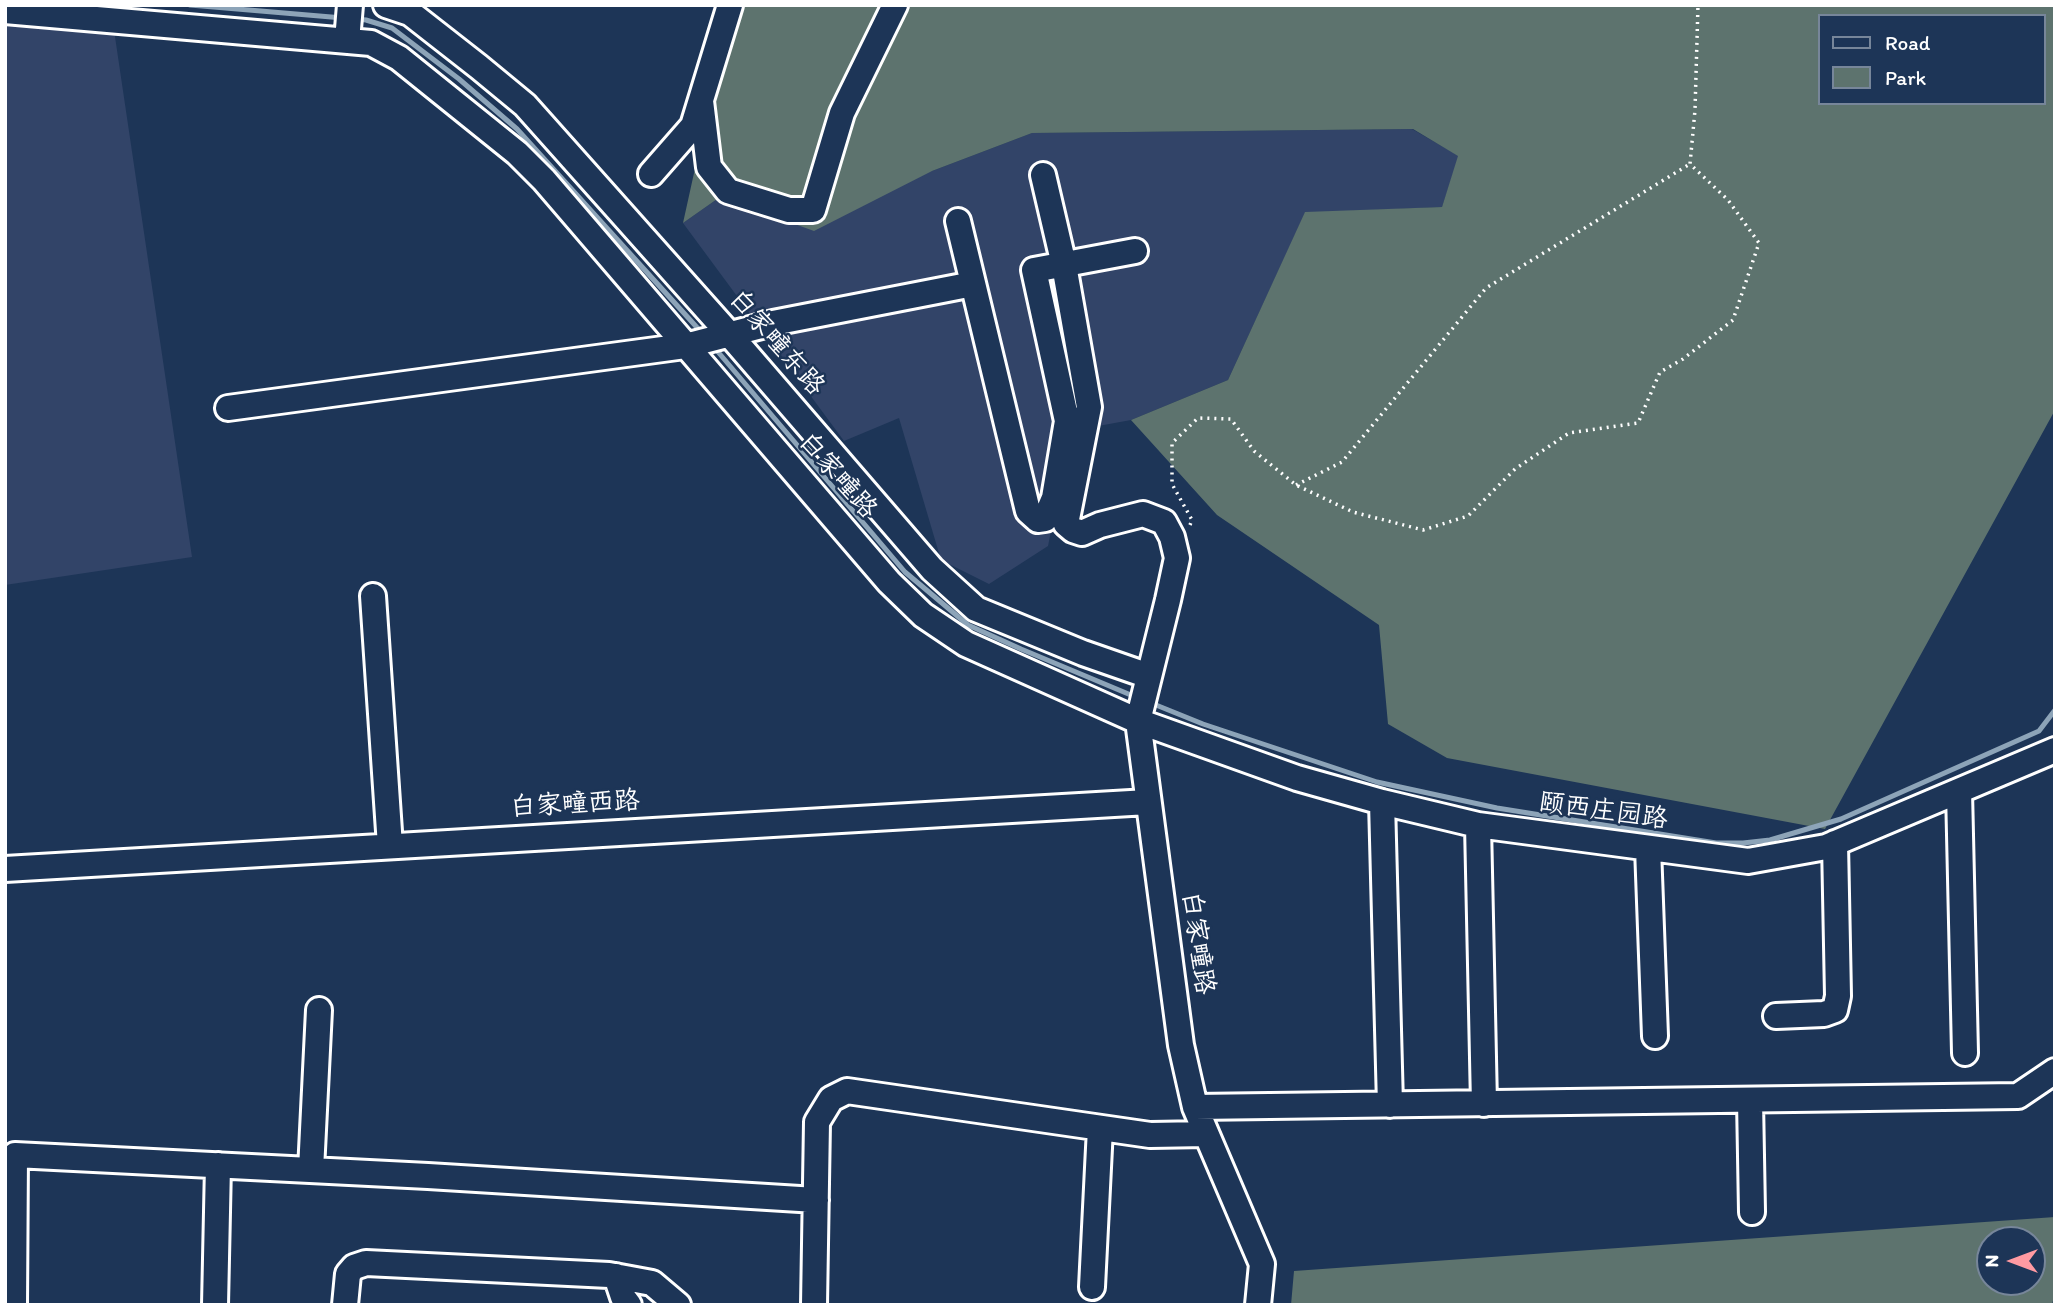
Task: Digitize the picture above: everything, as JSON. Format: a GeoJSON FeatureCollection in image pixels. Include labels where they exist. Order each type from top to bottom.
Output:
{"type":"FeatureCollection","features":[{"type":"Feature","properties":{"kind":"street","name":"白家疃东路"},"geometry":{"type":"LineString","coordinates":[[386,5],[410,13],[525,105],[708,340],[932,569],[976,609],[1083,653],[1143,699]]}},
{"type":"Feature","properties":{"kind":"street"},"geometry":{"type":"LineString","coordinates":[[651,174],[693,126],[730,5]]}},
{"type":"Feature","properties":{"kind":"street"},"geometry":{"type":"LineString","coordinates":[[701,101],[709,167],[728,191],[789,210],[813,210],[842,113],[895,5]]}},
{"type":"Feature","properties":{"kind":"street","name":"白家疃路"},"geometry":{"type":"LineString","coordinates":[[5,11],[349,21],[371,43],[398,58],[517,153],[708,340],[889,582],[923,615],[966,644],[1143,699],[1148,803],[1181,1045],[1195,1107],[1262,1264],[1258,1305]]}},
{"type":"Feature","properties":{"kind":"street"},"geometry":{"type":"LineString","coordinates":[[1043,175],[1064,265],[1089,407],[1066,524],[1082,533],[1100,524],[1143,514],[1164,522],[1177,558],[1143,699]]}},
{"type":"Feature","properties":{"kind":"street"},"geometry":{"type":"LineString","coordinates":[[958,221],[1028,511],[1038,520],[1045,519],[1054,498],[1067,421],[1034,270],[1135,251]]}},
{"type":"Feature","properties":{"kind":"street"},"geometry":{"type":"LineString","coordinates":[[228,408],[708,340],[773,323],[974,284]]}},
{"type":"Feature","properties":{"kind":"street"},"geometry":{"type":"LineString","coordinates":[[373,596],[390,846]]}},
{"type":"Feature","properties":{"kind":"street","name":"颐西庄园路"},"geometry":{"type":"LineString","coordinates":[[1143,699],[1297,778],[1382,802],[1478,825],[1748,861],[1826,847],[2055,750]]}},
{"type":"Feature","properties":{"kind":"street"},"geometry":{"type":"LineString","coordinates":[[1959,790],[1965,1053]]}},
{"type":"Feature","properties":{"kind":"street"},"geometry":{"type":"LineString","coordinates":[[1382,802],[1390,1105]]}},
{"type":"Feature","properties":{"kind":"street","name":"白家疃西路"},"geometry":{"type":"LineString","coordinates":[[5,869],[1148,803]]}},
{"type":"Feature","properties":{"kind":"street"},"geometry":{"type":"LineString","coordinates":[[1478,825],[1484,1104]]}},
{"type":"Feature","properties":{"kind":"street"},"geometry":{"type":"LineString","coordinates":[[1776,1016],[1824,1014],[1835,1010],[1838,996],[1835,843]]}},
{"type":"Feature","properties":{"kind":"street"},"geometry":{"type":"LineString","coordinates":[[1648,848],[1655,1035]]}},
{"type":"Feature","properties":{"kind":"street"},"geometry":{"type":"LineString","coordinates":[[311,1170],[318,1010]]}},
{"type":"Feature","properties":{"kind":"street"},"geometry":{"type":"LineString","coordinates":[[1195,1107],[2018,1096],[2055,1071]]}},
{"type":"Feature","properties":{"kind":"street"},"geometry":{"type":"LineString","coordinates":[[814,1305],[817,1122],[831,1099],[847,1091],[1150,1136],[1206,1134]]}},
{"type":"Feature","properties":{"kind":"street"},"geometry":{"type":"LineString","coordinates":[[1750,1100],[1752,1212]]}},
{"type":"Feature","properties":{"kind":"street"},"geometry":{"type":"LineString","coordinates":[[1092,1287],[1100,1128]]}},
{"type":"Feature","properties":{"kind":"street"},"geometry":{"type":"LineString","coordinates":[[13,1305],[10,1171],[15,1155],[816,1199]]}},
{"type":"Feature","properties":{"kind":"street"},"geometry":{"type":"LineString","coordinates":[[215,1305],[219,1165]]}},
{"type":"Feature","properties":{"kind":"street"},"geometry":{"type":"LineString","coordinates":[[345,1305],[348,1274],[354,1267],[366,1263],[616,1276],[652,1283],[678,1305]]}},
{"type":"Feature","properties":{"kind":"street"},"geometry":{"type":"LineString","coordinates":[[616,1276],[623,1297],[629,1305]]}},
{"type":"Feature","properties":{"kind":"path"},"geometry":{"type":"LineString","coordinates":[[1689,164],[1695,110],[1698,5]]}},
{"type":"Feature","properties":{"kind":"path"},"geometry":{"type":"LineString","coordinates":[[1177,558],[1192,520],[1172,484],[1171,443],[1198,418],[1231,419],[1254,451],[1296,485],[1353,512],[1423,530],[1468,516],[1516,469],[1569,433],[1638,423],[1660,372],[1683,359],[1733,320],[1759,243],[1728,200],[1689,164]]}},
{"type":"Feature","properties":{"kind":"path"},"geometry":{"type":"LineString","coordinates":[[1296,485],[1342,462],[1486,288],[1689,164]]}},
{"type":"Feature","properties":{"kind":"shaded area"},"geometry":{"type":"Polygon","coordinates":[[[5,22],[114,30],[192,557],[5,585],[5,22]]]}},
{"type":"Feature","properties":{"kind":"shaded area"},"geometry":{"type":"Polygon","coordinates":[[[1412,129],[1459,156],[1442,207],[1305,213],[1228,380],[1131,420],[1071,431],[1048,546],[989,584],[941,560],[899,418],[844,441],[683,223],[720,197],[932,171],[1032,133],[1412,129]]]}},
{"type":"Feature","properties":{"kind":"green space"},"geometry":{"type":"Polygon","coordinates":[[[731,5],[2055,5],[2055,410],[1825,829],[1447,758],[1388,724],[1379,625],[1217,515],[1131,420],[1228,380],[1305,212],[1442,207],[1458,156],[1413,129],[1032,133],[932,171],[814,231],[720,197],[683,223],[731,5]]]}},
{"type":"Feature","properties":{"kind":"green space"},"geometry":{"type":"Polygon","coordinates":[[[2055,1217],[2055,1291],[2052,1305],[1291,1305],[1294,1271],[2055,1217]]]}},
{"type":"Feature","properties":{"kind":"waterway"},"geometry":{"type":"LineString","coordinates":[[190,5],[343,18]]}},
{"type":"Feature","properties":{"kind":"waterway"},"geometry":{"type":"LineString","coordinates":[[357,19],[392,28],[459,79],[517,129],[702,333]]}},
{"type":"Feature","properties":{"kind":"waterway"},"geometry":{"type":"LineString","coordinates":[[713,346],[905,572],[968,625],[1138,698]]}},
{"type":"Feature","properties":{"kind":"waterway"},"geometry":{"type":"LineString","coordinates":[[1151,703],[1203,724],[1377,782],[1497,808],[1716,843],[1770,840],[1841,819],[2039,731],[2055,710]]}}]}
